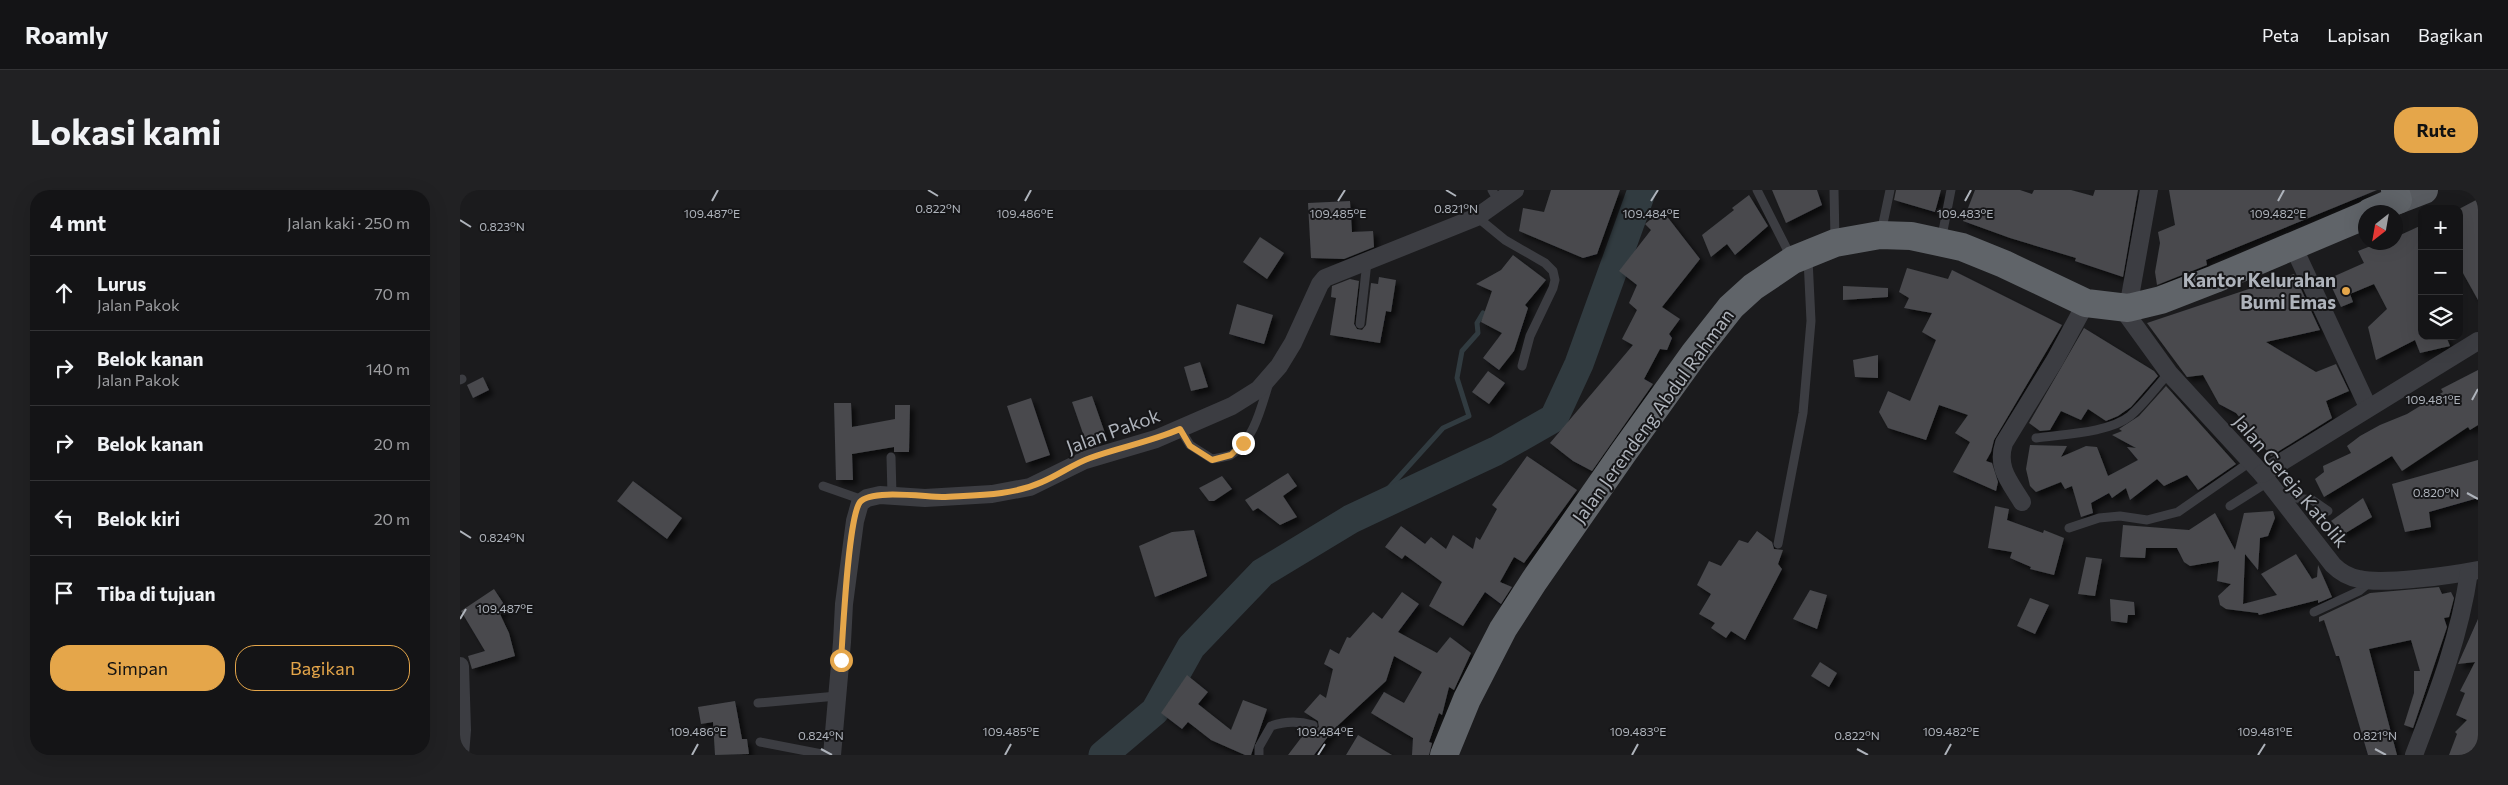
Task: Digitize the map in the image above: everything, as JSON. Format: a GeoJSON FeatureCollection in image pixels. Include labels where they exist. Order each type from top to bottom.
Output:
{"type":"FeatureCollection","features":[{"type":"Feature","properties":{"kind":"highway"},"geometry":{"type":"LineString","coordinates":[[2381,205],[2396,195]]}},
{"type":"Feature","properties":{"kind":"highway","name":"Jalan Jerendeng Abdul Rahman"},"geometry":{"type":"LineString","coordinates":[[1444,755],[1467,699],[1503,629],[1628,446],[1694,354],[1731,307],[1753,287],[1801,257],[1835,243],[1880,235],[1911,236],[1962,247],[2004,264],[2086,303],[2125,308],[2162,300],[2358,218]]}},
{"type":"Feature","properties":{"kind":"main road"},"geometry":{"type":"LineString","coordinates":[[2396,195],[2424,190]]}},
{"type":"Feature","properties":{"kind":"street","name":"Jalan Pakok"},"geometry":{"type":"LineString","coordinates":[[863,500],[892,495],[924,498],[1013,492],[1043,482],[1091,457],[1156,439],[1232,406],[1259,389],[1270,378],[1293,343],[1322,281],[1328,276],[1376,259],[1471,220],[1496,196],[1515,190]]}},
{"type":"Feature","properties":{"kind":"street"},"geometry":{"type":"LineString","coordinates":[[2125,308],[2148,190]]}},
{"type":"Feature","properties":{"kind":"street"},"geometry":{"type":"LineString","coordinates":[[2294,246],[2368,407]]}},
{"type":"Feature","properties":{"kind":"street"},"geometry":{"type":"LineString","coordinates":[[2022,502],[2002,466],[2000,457],[2004,443],[2056,360],[2086,303]]}},
{"type":"Feature","properties":{"kind":"street","name":"Jalan Gereja Katolik"},"geometry":{"type":"LineString","coordinates":[[2125,308],[2169,373],[2280,496],[2332,564],[2348,576],[2371,581],[2473,571]]}},
{"type":"Feature","properties":{"kind":"street"},"geometry":{"type":"LineString","coordinates":[[2260,473],[2478,341]]}},
{"type":"Feature","properties":{"kind":"street"},"geometry":{"type":"LineString","coordinates":[[832,755],[849,560],[858,506],[863,500]]}},
{"type":"Feature","properties":{"kind":"street"},"geometry":{"type":"LineString","coordinates":[[2418,751],[2457,634],[2473,571]]}},
{"type":"Feature","properties":{"kind":"street"},"geometry":{"type":"LineString","coordinates":[[2466,595],[2478,608]]}},
{"type":"Feature","properties":{"kind":"street"},"geometry":{"type":"LineString","coordinates":[[460,666],[462,721],[460,755]]}},
{"type":"Feature","properties":{"kind":"lane"},"geometry":{"type":"LineString","coordinates":[[1757,190],[1801,257],[1811,321],[1803,413],[1796,459],[1778,544]]}},
{"type":"Feature","properties":{"kind":"lane"},"geometry":{"type":"LineString","coordinates":[[1834,190],[1835,243]]}},
{"type":"Feature","properties":{"kind":"lane"},"geometry":{"type":"LineString","coordinates":[[1880,235],[1890,190]]}},
{"type":"Feature","properties":{"kind":"lane"},"geometry":{"type":"LineString","coordinates":[[1940,241],[1951,190]]}},
{"type":"Feature","properties":{"kind":"lane"},"geometry":{"type":"LineString","coordinates":[[1471,220],[1545,263],[1553,271],[1553,288],[1530,336],[1522,366]]}},
{"type":"Feature","properties":{"kind":"lane"},"geometry":{"type":"LineString","coordinates":[[1360,324],[1376,259]]}},
{"type":"Feature","properties":{"kind":"lane"},"geometry":{"type":"LineString","coordinates":[[2036,438],[2094,430],[2116,424],[2129,416],[2169,373]]}},
{"type":"Feature","properties":{"kind":"lane"},"geometry":{"type":"LineString","coordinates":[[1180,429],[1190,446],[1212,460],[1231,455],[1243,443],[1252,428],[1270,378]]}},
{"type":"Feature","properties":{"kind":"lane"},"geometry":{"type":"LineString","coordinates":[[891,457],[892,495]]}},
{"type":"Feature","properties":{"kind":"lane"},"geometry":{"type":"LineString","coordinates":[[2230,506],[2260,473]]}},
{"type":"Feature","properties":{"kind":"lane"},"geometry":{"type":"LineString","coordinates":[[2069,528],[2099,518],[2120,516],[2147,520],[2178,512],[2260,473]]}},
{"type":"Feature","properties":{"kind":"lane"},"geometry":{"type":"LineString","coordinates":[[823,486],[863,500]]}},
{"type":"Feature","properties":{"kind":"lane"},"geometry":{"type":"LineString","coordinates":[[2280,496],[2306,498],[2320,504],[2328,511]]}},
{"type":"Feature","properties":{"kind":"lane"},"geometry":{"type":"LineString","coordinates":[[2314,612],[2358,591],[2371,581]]}},
{"type":"Feature","properties":{"kind":"lane"},"geometry":{"type":"LineString","coordinates":[[758,703],[837,696]]}},
{"type":"Feature","properties":{"kind":"lane"},"geometry":{"type":"LineString","coordinates":[[1259,755],[1259,747],[1271,726],[1283,722],[1305,722],[1313,726]]}},
{"type":"Feature","properties":{"kind":"lane"},"geometry":{"type":"LineString","coordinates":[[760,742],[827,755]]}},
{"type":"Feature","properties":{"kind":"building"},"geometry":{"type":"Polygon","coordinates":[[[1551,190],[1620,190],[1597,254],[1583,258],[1519,231],[1523,208],[1544,212],[1551,190]]]}},
{"type":"Feature","properties":{"kind":"building"},"geometry":{"type":"Polygon","coordinates":[[[1772,190],[1817,190],[1822,205],[1786,223],[1772,190]]]}},
{"type":"Feature","properties":{"kind":"building"},"geometry":{"type":"Polygon","coordinates":[[[1896,190],[1941,190],[1935,212],[1894,200],[1896,190]]]}},
{"type":"Feature","properties":{"kind":"building"},"geometry":{"type":"Polygon","coordinates":[[[1975,190],[2020,190],[2032,194],[2034,190],[2071,190],[2093,196],[2095,190],[2138,190],[2123,277],[2075,261],[2076,258],[2010,238],[1963,221],[1975,190]]]}},
{"type":"Feature","properties":{"kind":"building"},"geometry":{"type":"Polygon","coordinates":[[[2169,190],[2377,190],[2206,260],[2207,265],[2157,285],[2155,272],[2160,243],[2158,232],[2175,225],[2169,190]]]}},
{"type":"Feature","properties":{"kind":"building"},"geometry":{"type":"Polygon","coordinates":[[[1749,195],[1768,226],[1735,255],[1727,244],[1711,257],[1702,235],[1734,210],[1732,208],[1749,195]]]}},
{"type":"Feature","properties":{"kind":"building"},"geometry":{"type":"Polygon","coordinates":[[[2478,199],[2478,300],[2463,273],[2463,207],[2478,199]]]}},
{"type":"Feature","properties":{"kind":"building"},"geometry":{"type":"Polygon","coordinates":[[[1350,201],[1352,232],[1373,231],[1374,247],[1344,259],[1311,258],[1308,203],[1350,201]]]}},
{"type":"Feature","properties":{"kind":"building"},"geometry":{"type":"Polygon","coordinates":[[[1662,210],[1700,259],[1662,307],[1680,319],[1669,334],[1672,338],[1667,350],[1660,349],[1644,379],[1653,384],[1592,471],[1573,461],[1550,443],[1633,345],[1622,339],[1637,310],[1629,303],[1637,285],[1619,271],[1651,230],[1645,224],[1662,210]]]}},
{"type":"Feature","properties":{"kind":"building"},"geometry":{"type":"Polygon","coordinates":[[[2418,227],[2418,340],[2448,340],[2450,346],[2420,353],[2415,340],[2376,360],[2368,327],[2387,309],[2374,284],[2350,294],[2353,302],[2341,307],[2328,279],[2364,263],[2358,251],[2361,250],[2403,250],[2403,234],[2418,227]]]}},
{"type":"Feature","properties":{"kind":"building"},"geometry":{"type":"Polygon","coordinates":[[[1260,237],[1284,253],[1267,279],[1243,262],[1260,237]]]}},
{"type":"Feature","properties":{"kind":"building"},"geometry":{"type":"Polygon","coordinates":[[[1513,255],[1546,280],[1525,305],[1528,308],[1514,351],[1499,370],[1483,358],[1502,333],[1481,322],[1492,291],[1476,284],[1501,270],[1513,255]]]}},
{"type":"Feature","properties":{"kind":"building"},"geometry":{"type":"Polygon","coordinates":[[[1907,268],[1948,279],[1952,270],[2062,325],[1994,440],[1986,461],[1992,463],[1998,482],[1996,491],[1953,472],[1970,442],[1955,433],[1968,415],[1939,405],[1926,440],[1888,428],[1879,412],[1888,391],[1910,401],[1936,340],[1922,332],[1932,313],[1904,308],[1909,298],[1899,292],[1907,268]]]}},
{"type":"Feature","properties":{"kind":"building"},"geometry":{"type":"Polygon","coordinates":[[[2294,274],[2320,330],[2266,342],[2316,372],[2336,364],[2349,391],[2326,401],[2332,418],[2271,456],[2236,413],[2219,404],[2203,375],[2187,377],[2147,323],[2294,274]]]}},
{"type":"Feature","properties":{"kind":"building"},"geometry":{"type":"Polygon","coordinates":[[[1379,277],[1396,280],[1391,312],[1386,311],[1380,343],[1330,335],[1336,298],[1331,297],[1332,286],[1350,279],[1359,281],[1354,324],[1357,329],[1362,330],[1366,325],[1371,283],[1378,284],[1379,277]]]}},
{"type":"Feature","properties":{"kind":"building"},"geometry":{"type":"Polygon","coordinates":[[[1843,286],[1888,288],[1888,297],[1843,300],[1843,286]]]}},
{"type":"Feature","properties":{"kind":"building"},"geometry":{"type":"Polygon","coordinates":[[[1237,304],[1273,315],[1264,344],[1229,334],[1237,304]]]}},
{"type":"Feature","properties":{"kind":"building"},"geometry":{"type":"Polygon","coordinates":[[[2084,328],[2154,371],[2158,376],[2131,407],[2118,416],[2106,421],[2088,409],[2081,420],[2061,411],[2050,430],[2040,431],[2029,423],[2084,328]]]}},
{"type":"Feature","properties":{"kind":"building"},"geometry":{"type":"Polygon","coordinates":[[[1878,355],[1878,378],[1855,377],[1853,360],[1878,355]]]}},
{"type":"Feature","properties":{"kind":"building"},"geometry":{"type":"Polygon","coordinates":[[[1200,362],[1208,387],[1191,391],[1184,367],[1200,362]]]}},
{"type":"Feature","properties":{"kind":"building"},"geometry":{"type":"Polygon","coordinates":[[[2478,370],[2478,425],[2470,430],[2468,427],[2402,471],[2392,456],[2324,497],[2315,479],[2324,472],[2323,466],[2351,453],[2347,446],[2380,425],[2407,414],[2443,392],[2441,389],[2478,370]]]}},
{"type":"Feature","properties":{"kind":"building"},"geometry":{"type":"Polygon","coordinates":[[[1488,371],[1505,383],[1489,404],[1472,392],[1488,371]]]}},
{"type":"Feature","properties":{"kind":"building"},"geometry":{"type":"Polygon","coordinates":[[[483,377],[489,390],[473,398],[467,385],[483,377]]]}},
{"type":"Feature","properties":{"kind":"building"},"geometry":{"type":"Polygon","coordinates":[[[2166,386],[2236,464],[2198,490],[2187,475],[2164,486],[2157,479],[2130,500],[2126,488],[2112,498],[2109,493],[2091,503],[2093,513],[2081,517],[2072,486],[2065,489],[2061,482],[2036,492],[2030,486],[2026,469],[2030,445],[2067,446],[2061,457],[2086,446],[2097,447],[2108,476],[2138,460],[2127,447],[2136,448],[2112,435],[2122,431],[2119,429],[2139,416],[2166,386]]]}},
{"type":"Feature","properties":{"kind":"building"},"geometry":{"type":"Polygon","coordinates":[[[1092,396],[1106,436],[1086,442],[1072,402],[1092,396]]]}},
{"type":"Feature","properties":{"kind":"building"},"geometry":{"type":"Polygon","coordinates":[[[1031,398],[1050,455],[1026,463],[1007,406],[1031,398]]]}},
{"type":"Feature","properties":{"kind":"building"},"geometry":{"type":"Polygon","coordinates":[[[834,403],[851,403],[852,427],[895,419],[895,405],[910,405],[909,452],[894,452],[894,447],[852,454],[853,480],[836,480],[834,403]]]}},
{"type":"Feature","properties":{"kind":"building"},"geometry":{"type":"Polygon","coordinates":[[[1527,456],[1577,490],[1524,563],[1514,557],[1500,582],[1512,587],[1501,604],[1485,592],[1463,626],[1429,606],[1442,582],[1405,555],[1402,559],[1385,547],[1401,526],[1425,544],[1431,537],[1446,549],[1453,535],[1473,549],[1476,537],[1480,540],[1497,509],[1492,505],[1527,456]]]}},
{"type":"Feature","properties":{"kind":"building"},"geometry":{"type":"Polygon","coordinates":[[[2478,460],[2478,498],[2429,512],[2431,527],[2405,532],[2392,484],[2478,460]]]}},
{"type":"Feature","properties":{"kind":"building"},"geometry":{"type":"Polygon","coordinates":[[[1288,473],[1297,486],[1283,496],[1297,517],[1280,525],[1258,508],[1253,511],[1245,500],[1288,473]]]}},
{"type":"Feature","properties":{"kind":"building"},"geometry":{"type":"Polygon","coordinates":[[[1222,476],[1232,489],[1214,501],[1209,501],[1199,488],[1222,476]]]}},
{"type":"Feature","properties":{"kind":"building"},"geometry":{"type":"Polygon","coordinates":[[[633,481],[682,518],[667,539],[617,501],[633,481]]]}},
{"type":"Feature","properties":{"kind":"building"},"geometry":{"type":"Polygon","coordinates":[[[2363,498],[2372,517],[2344,534],[2331,521],[2363,498]]]}},
{"type":"Feature","properties":{"kind":"building"},"geometry":{"type":"Polygon","coordinates":[[[1995,506],[2009,509],[2007,520],[2043,533],[2044,530],[2064,538],[2054,575],[2030,569],[2031,567],[2010,558],[2012,552],[1988,548],[1995,506]]]}},
{"type":"Feature","properties":{"kind":"building"},"geometry":{"type":"Polygon","coordinates":[[[2273,511],[2275,518],[2268,536],[2260,538],[2258,570],[2245,554],[2243,604],[2277,595],[2261,574],[2296,554],[2312,579],[2317,577],[2318,565],[2332,597],[2318,603],[2318,600],[2259,615],[2258,613],[2226,609],[2220,605],[2218,596],[2231,584],[2217,581],[2219,561],[2190,566],[2184,562],[2177,548],[2146,548],[2145,558],[2120,557],[2123,525],[2189,530],[2215,513],[2235,550],[2244,513],[2273,511]]]}},
{"type":"Feature","properties":{"kind":"building"},"geometry":{"type":"Polygon","coordinates":[[[1194,530],[1207,576],[1155,597],[1139,546],[1172,532],[1194,530]]]}},
{"type":"Feature","properties":{"kind":"building"},"geometry":{"type":"Polygon","coordinates":[[[1757,531],[1772,542],[1774,549],[1783,550],[1778,564],[1782,569],[1745,640],[1731,631],[1726,638],[1711,628],[1715,623],[1699,614],[1711,594],[1697,585],[1709,561],[1721,566],[1739,540],[1748,543],[1757,531]]]}},
{"type":"Feature","properties":{"kind":"building"},"geometry":{"type":"Polygon","coordinates":[[[2086,557],[2102,559],[2095,596],[2078,594],[2086,557]]]}},
{"type":"Feature","properties":{"kind":"building"},"geometry":{"type":"Polygon","coordinates":[[[2439,587],[2442,594],[2451,592],[2454,598],[2449,617],[2444,618],[2447,627],[2413,728],[2404,725],[2414,693],[2414,671],[2420,671],[2411,640],[2369,649],[2397,755],[2368,755],[2339,656],[2336,656],[2324,620],[2319,622],[2319,617],[2370,593],[2439,587]]]}},
{"type":"Feature","properties":{"kind":"building"},"geometry":{"type":"Polygon","coordinates":[[[494,589],[507,609],[500,614],[509,633],[515,656],[472,669],[468,656],[485,651],[461,611],[494,589]]]}},
{"type":"Feature","properties":{"kind":"building"},"geometry":{"type":"Polygon","coordinates":[[[1810,590],[1827,595],[1817,629],[1793,619],[1810,590]]]}},
{"type":"Feature","properties":{"kind":"building"},"geometry":{"type":"Polygon","coordinates":[[[1402,592],[1419,604],[1398,632],[1437,653],[1450,637],[1471,653],[1454,690],[1449,687],[1442,715],[1439,713],[1429,742],[1432,743],[1429,755],[1412,755],[1413,738],[1371,713],[1384,692],[1404,703],[1422,672],[1394,656],[1386,681],[1333,730],[1314,755],[1288,755],[1307,730],[1314,731],[1319,727],[1318,721],[1304,712],[1320,694],[1326,698],[1333,669],[1324,664],[1330,649],[1339,654],[1347,637],[1350,638],[1373,612],[1382,619],[1402,592]]]}},
{"type":"Feature","properties":{"kind":"building"},"geometry":{"type":"Polygon","coordinates":[[[2030,598],[2049,605],[2035,634],[2017,626],[2030,598]]]}},
{"type":"Feature","properties":{"kind":"building"},"geometry":{"type":"Polygon","coordinates":[[[2110,599],[2134,602],[2135,615],[2128,615],[2127,623],[2111,621],[2110,599]]]}},
{"type":"Feature","properties":{"kind":"building"},"geometry":{"type":"Polygon","coordinates":[[[2478,619],[2478,749],[2476,755],[2449,755],[2457,734],[2455,732],[2467,720],[2456,715],[2465,693],[2460,691],[2475,662],[2458,664],[2478,619]]]}},
{"type":"Feature","properties":{"kind":"building"},"geometry":{"type":"Polygon","coordinates":[[[1820,662],[1837,673],[1829,687],[1811,676],[1820,662]]]}},
{"type":"Feature","properties":{"kind":"building"},"geometry":{"type":"Polygon","coordinates":[[[1187,675],[1208,692],[1198,704],[1231,730],[1243,700],[1267,709],[1251,755],[1245,755],[1211,740],[1188,722],[1182,729],[1161,713],[1187,675]]]}},
{"type":"Feature","properties":{"kind":"building"},"geometry":{"type":"Polygon","coordinates":[[[735,701],[742,739],[747,739],[749,754],[715,755],[713,722],[701,724],[698,707],[735,701]]]}},
{"type":"Feature","properties":{"kind":"building"},"geometry":{"type":"Polygon","coordinates":[[[1358,735],[1392,755],[1346,755],[1358,735]]]}},
{"type":"Feature","properties":{"kind":"waterway"},"geometry":{"type":"LineString","coordinates":[[1103,755],[1155,711],[1191,647],[1262,573],[1351,519],[1496,451],[1554,418],[1579,364],[1642,190]]}},
{"type":"Feature","properties":{"kind":"waterway"},"geometry":{"type":"LineString","coordinates":[[1369,510],[1443,428],[1469,416],[1457,378],[1462,351],[1478,333],[1477,323],[1483,313]]}},
{"type":"Feature","properties":{"kind":"place","name":"Kantor Kelurahan Bumi Emas"},"geometry":{"type":"Point","coordinates":[2346,291]}},
{"type":"Feature","properties":{"kind":"route"},"geometry":{"type":"LineString","coordinates":[[841,660],[849,560],[858,506],[863,500],[880,495],[924,498],[1013,492],[1043,482],[1091,457],[1156,439],[1180,429],[1190,446],[1212,460],[1231,455],[1243,443]]}}]}
